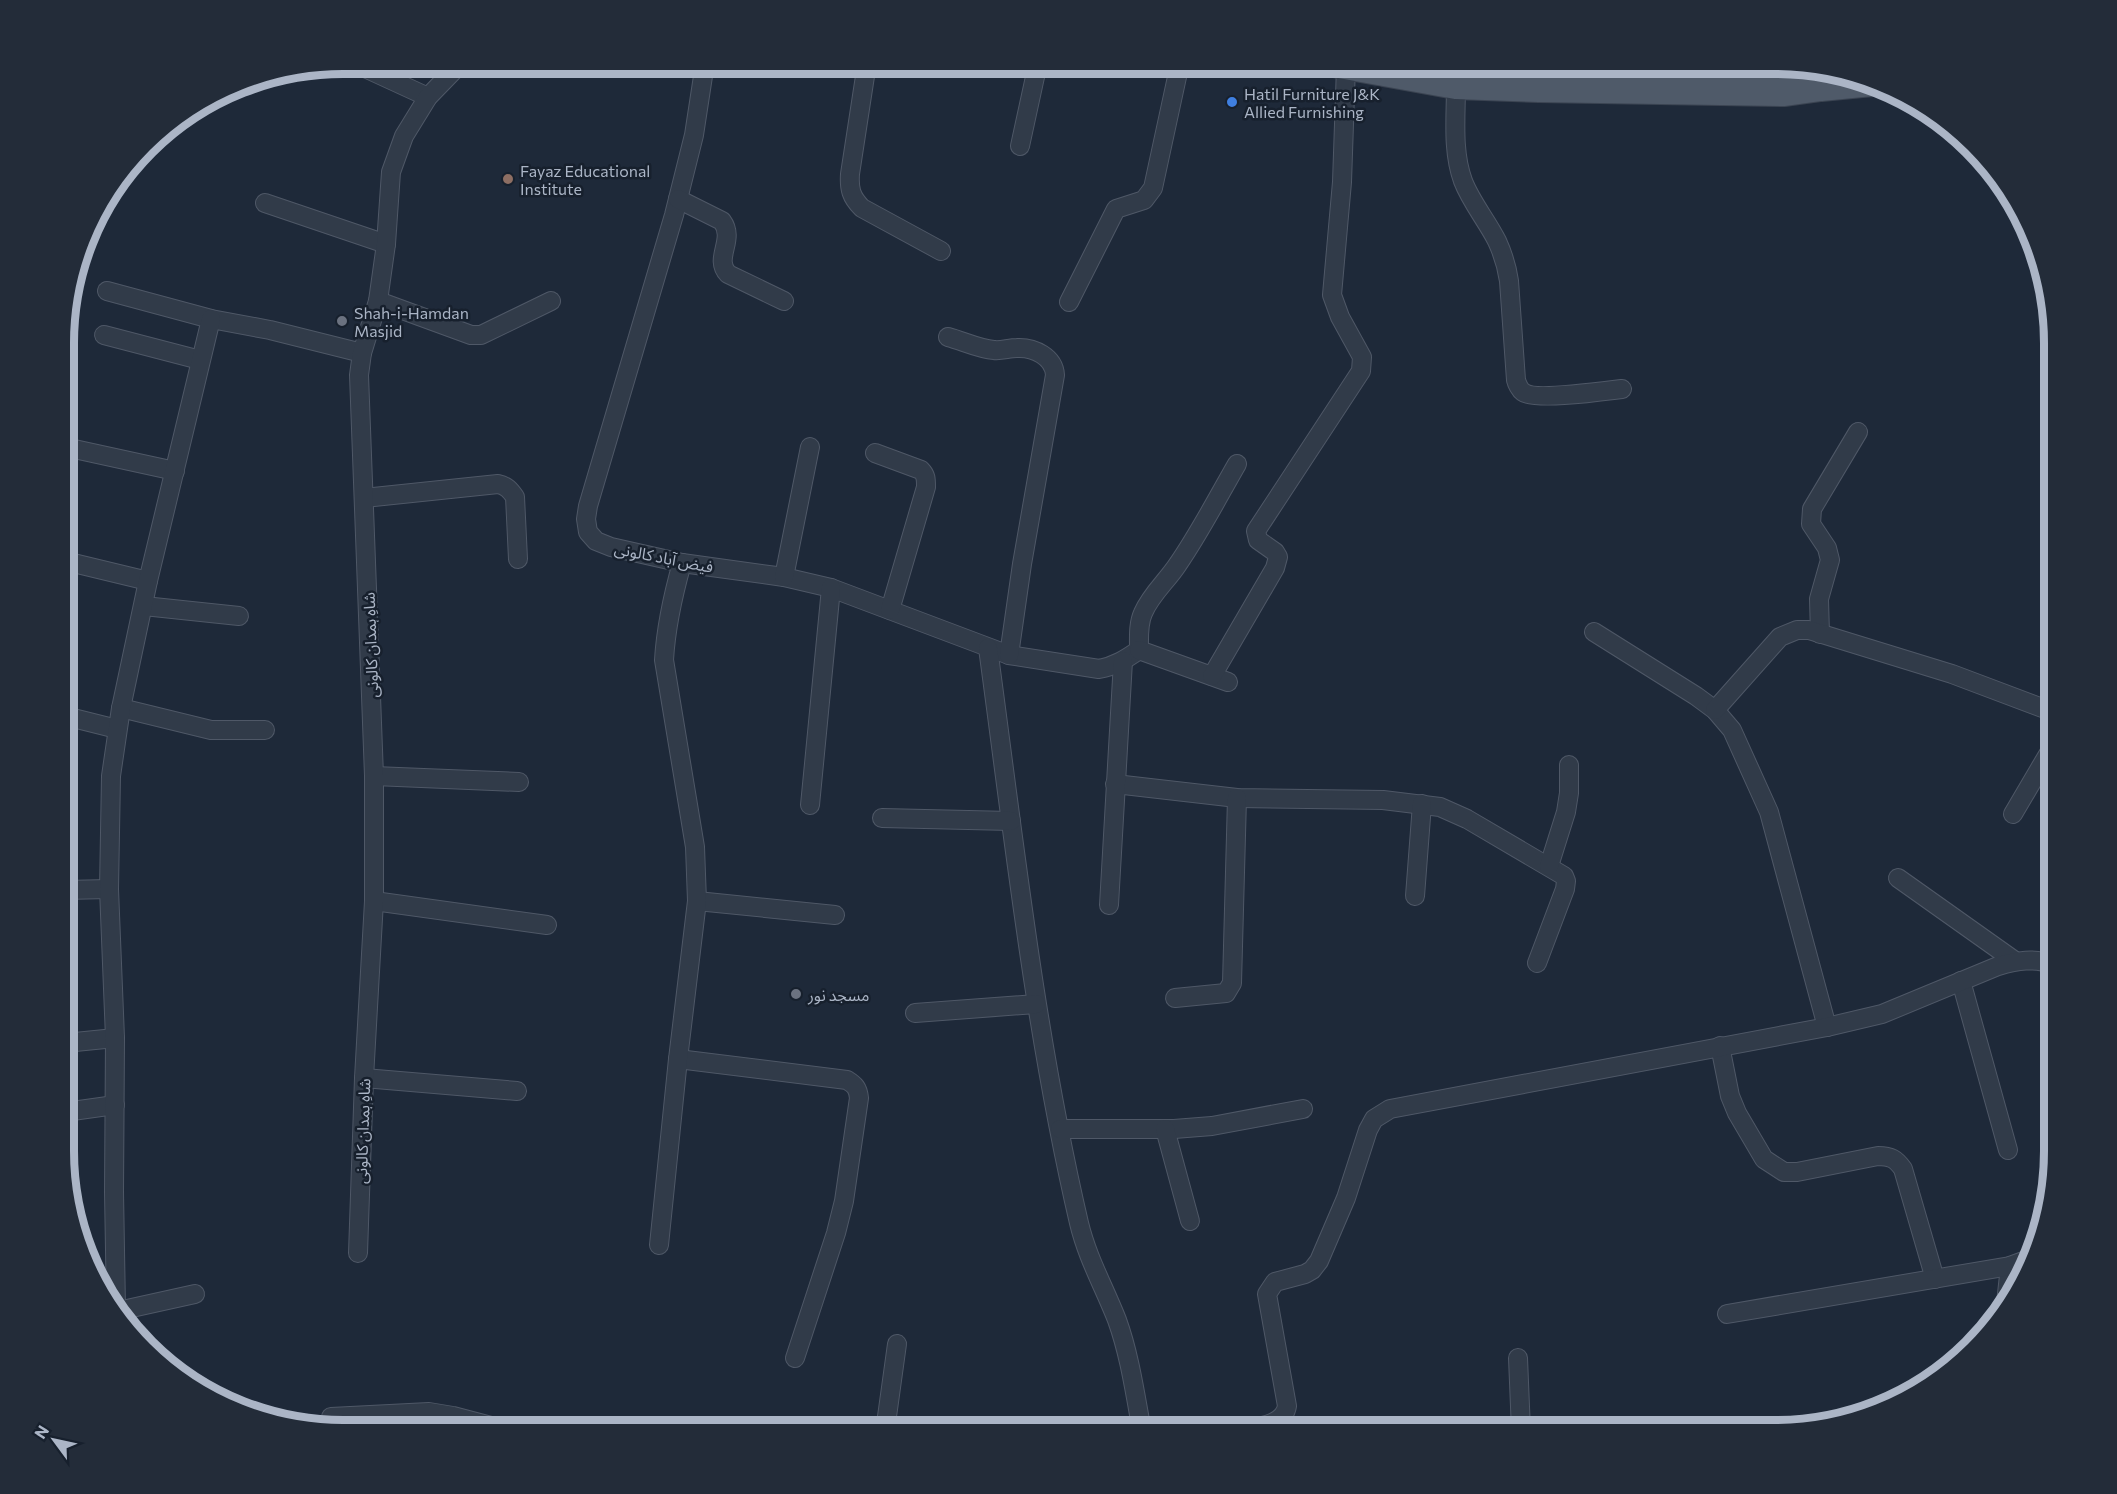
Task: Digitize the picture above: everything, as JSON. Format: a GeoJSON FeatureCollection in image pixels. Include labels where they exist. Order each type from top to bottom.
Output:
{"type":"FeatureCollection","features":[{"type":"Feature","properties":{"kind":"main road"},"geometry":{"type":"LineString","coordinates":[[1392,74],[1456,85],[1539,76],[1646,77],[1785,92],[1849,85]]}},
{"type":"Feature","properties":{"kind":"street"},"geometry":{"type":"LineString","coordinates":[[378,74],[428,97]]}},
{"type":"Feature","properties":{"kind":"street","name":"شاہِ ہمدان کالونی"},"geometry":{"type":"LineString","coordinates":[[358,1253],[364,1078],[374,901],[374,776],[359,375],[362,353],[378,301],[386,244],[391,172],[405,136],[428,97],[450,74]]}},
{"type":"Feature","properties":{"kind":"street","name":"فیض آباد کالونی"},"geometry":{"type":"LineString","coordinates":[[703,74],[694,135],[678,199],[586,519],[588,532],[596,541],[611,547],[682,563],[784,577],[831,588],[1009,655],[1099,669],[1111,667],[1139,650]]}},
{"type":"Feature","properties":{"kind":"street"},"geometry":{"type":"LineString","coordinates":[[865,74],[850,174],[849,187],[854,199],[862,208],[941,251]]}},
{"type":"Feature","properties":{"kind":"street"},"geometry":{"type":"LineString","coordinates":[[1020,146],[1036,74]]}},
{"type":"Feature","properties":{"kind":"street"},"geometry":{"type":"LineString","coordinates":[[1069,302],[1116,209],[1144,200],[1153,188],[1178,74]]}},
{"type":"Feature","properties":{"kind":"street"},"geometry":{"type":"LineString","coordinates":[[1237,464],[1186,552],[1151,598],[1142,615],[1139,629],[1139,650],[1220,679],[1275,568],[1278,557],[1275,552],[1258,540],[1256,531],[1363,365],[1362,357],[1340,317],[1332,295],[1342,182],[1340,74]]}},
{"type":"Feature","properties":{"kind":"street"},"geometry":{"type":"LineString","coordinates":[[1456,85],[1458,165],[1464,183],[1497,241],[1506,266],[1518,386],[1523,392],[1538,397],[1622,389]]}},
{"type":"Feature","properties":{"kind":"street"},"geometry":{"type":"LineString","coordinates":[[678,199],[722,221],[726,227],[728,233],[722,262],[723,269],[728,274],[784,301]]}},
{"type":"Feature","properties":{"kind":"street"},"geometry":{"type":"LineString","coordinates":[[265,203],[386,244]]}},
{"type":"Feature","properties":{"kind":"street"},"geometry":{"type":"LineString","coordinates":[[107,291],[211,319],[270,330],[362,353]]}},
{"type":"Feature","properties":{"kind":"street"},"geometry":{"type":"LineString","coordinates":[[378,301],[471,335],[482,335],[551,301]]}},
{"type":"Feature","properties":{"kind":"street"},"geometry":{"type":"LineString","coordinates":[[117,1297],[114,1192],[115,1038],[109,889],[109,803],[121,708],[148,581],[211,319]]}},
{"type":"Feature","properties":{"kind":"street"},"geometry":{"type":"LineString","coordinates":[[104,335],[200,360]]}},
{"type":"Feature","properties":{"kind":"street"},"geometry":{"type":"LineString","coordinates":[[948,337],[996,351],[1030,349],[1045,356],[1055,367],[1009,655]]}},
{"type":"Feature","properties":{"kind":"street"},"geometry":{"type":"LineString","coordinates":[[1820,634],[1819,599],[1830,560],[1827,548],[1811,524],[1812,509],[1858,432]]}},
{"type":"Feature","properties":{"kind":"street"},"geometry":{"type":"LineString","coordinates":[[784,577],[810,447]]}},
{"type":"Feature","properties":{"kind":"street"},"geometry":{"type":"LineString","coordinates":[[74,449],[175,471]]}},
{"type":"Feature","properties":{"kind":"street"},"geometry":{"type":"LineString","coordinates":[[875,453],[921,470],[925,475],[926,487],[890,610]]}},
{"type":"Feature","properties":{"kind":"street"},"geometry":{"type":"LineString","coordinates":[[364,498],[504,485],[515,497],[518,559]]}},
{"type":"Feature","properties":{"kind":"street"},"geometry":{"type":"LineString","coordinates":[[74,563],[148,581]]}},
{"type":"Feature","properties":{"kind":"street"},"geometry":{"type":"LineString","coordinates":[[659,1245],[697,901],[695,847],[664,660],[667,622],[682,563]]}},
{"type":"Feature","properties":{"kind":"street"},"geometry":{"type":"LineString","coordinates":[[810,805],[831,588]]}},
{"type":"Feature","properties":{"kind":"street"},"geometry":{"type":"LineString","coordinates":[[144,606],[239,616]]}},
{"type":"Feature","properties":{"kind":"street"},"geometry":{"type":"LineString","coordinates":[[1715,710],[1780,637],[1797,630],[1809,630],[1952,674],[2043,708]]}},
{"type":"Feature","properties":{"kind":"street"},"geometry":{"type":"LineString","coordinates":[[1594,632],[1696,696],[1715,710],[1732,730],[1769,812],[1827,1027]]}},
{"type":"Feature","properties":{"kind":"street"},"geometry":{"type":"LineString","coordinates":[[988,648],[1036,1004],[1060,1129],[1081,1232],[1117,1319],[1140,1420]]}},
{"type":"Feature","properties":{"kind":"street"},"geometry":{"type":"LineString","coordinates":[[1109,905],[1123,661]]}},
{"type":"Feature","properties":{"kind":"street"},"geometry":{"type":"LineString","coordinates":[[121,708],[211,730],[266,730]]}},
{"type":"Feature","properties":{"kind":"street"},"geometry":{"type":"LineString","coordinates":[[74,718],[117,729]]}},
{"type":"Feature","properties":{"kind":"street"},"geometry":{"type":"LineString","coordinates":[[2013,814],[2043,763]]}},
{"type":"Feature","properties":{"kind":"street"},"geometry":{"type":"LineString","coordinates":[[1549,866],[1566,812],[1569,765]]}},
{"type":"Feature","properties":{"kind":"street"},"geometry":{"type":"LineString","coordinates":[[374,776],[519,782]]}},
{"type":"Feature","properties":{"kind":"street"},"geometry":{"type":"LineString","coordinates":[[1115,784],[1237,798],[1383,800],[1440,807],[1467,819],[1564,876],[1566,881],[1537,963]]}},
{"type":"Feature","properties":{"kind":"street"},"geometry":{"type":"LineString","coordinates":[[1175,998],[1226,993],[1232,983],[1237,798]]}},
{"type":"Feature","properties":{"kind":"street"},"geometry":{"type":"LineString","coordinates":[[1415,896],[1422,804]]}},
{"type":"Feature","properties":{"kind":"street"},"geometry":{"type":"LineString","coordinates":[[882,818],[1011,821]]}},
{"type":"Feature","properties":{"kind":"street"},"geometry":{"type":"LineString","coordinates":[[1898,878],[2015,961]]}},
{"type":"Feature","properties":{"kind":"street"},"geometry":{"type":"LineString","coordinates":[[74,890],[109,889]]}},
{"type":"Feature","properties":{"kind":"street"},"geometry":{"type":"LineString","coordinates":[[374,901],[547,925]]}},
{"type":"Feature","properties":{"kind":"street"},"geometry":{"type":"LineString","coordinates":[[697,901],[835,915]]}},
{"type":"Feature","properties":{"kind":"street"},"geometry":{"type":"LineString","coordinates":[[1278,1420],[1286,1413],[1287,1406],[1267,1294],[1275,1282],[1305,1274],[1312,1270],[1319,1261],[1346,1198],[1368,1130],[1374,1119],[1390,1109],[1827,1027],[1882,1014],[2015,961],[2030,960],[2043,963]]}},
{"type":"Feature","properties":{"kind":"street"},"geometry":{"type":"LineString","coordinates":[[1961,981],[2008,1150]]}},
{"type":"Feature","properties":{"kind":"street"},"geometry":{"type":"LineString","coordinates":[[915,1013],[1036,1004]]}},
{"type":"Feature","properties":{"kind":"street"},"geometry":{"type":"LineString","coordinates":[[74,1042],[115,1038]]}},
{"type":"Feature","properties":{"kind":"street"},"geometry":{"type":"LineString","coordinates":[[1720,1046],[1730,1096],[1737,1113],[1764,1159],[1774,1167],[1784,1172],[1797,1172],[1878,1156],[1888,1156],[1896,1160],[1902,1169],[1935,1279]]}},
{"type":"Feature","properties":{"kind":"street"},"geometry":{"type":"LineString","coordinates":[[678,1059],[846,1080],[854,1084],[858,1090],[859,1098],[844,1201],[836,1233],[795,1358]]}},
{"type":"Feature","properties":{"kind":"street"},"geometry":{"type":"LineString","coordinates":[[364,1078],[517,1091]]}},
{"type":"Feature","properties":{"kind":"street"},"geometry":{"type":"LineString","coordinates":[[74,1111],[115,1105]]}},
{"type":"Feature","properties":{"kind":"street"},"geometry":{"type":"LineString","coordinates":[[1060,1129],[1165,1129],[1212,1126],[1303,1109]]}},
{"type":"Feature","properties":{"kind":"street"},"geometry":{"type":"LineString","coordinates":[[1165,1129],[1190,1221]]}},
{"type":"Feature","properties":{"kind":"street"},"geometry":{"type":"LineString","coordinates":[[1727,1314],[2019,1263]]}},
{"type":"Feature","properties":{"kind":"street"},"geometry":{"type":"LineString","coordinates":[[2008,1284],[2010,1266]]}},
{"type":"Feature","properties":{"kind":"street"},"geometry":{"type":"LineString","coordinates":[[124,1308],[195,1294]]}},
{"type":"Feature","properties":{"kind":"street"},"geometry":{"type":"LineString","coordinates":[[887,1420],[897,1344]]}},
{"type":"Feature","properties":{"kind":"street"},"geometry":{"type":"LineString","coordinates":[[1518,1358],[1521,1420]]}},
{"type":"Feature","properties":{"kind":"street"},"geometry":{"type":"LineString","coordinates":[[331,1417],[429,1412],[467,1420]]}},
{"type":"Feature","properties":{"kind":"place","name":"Hatil Furniture J&K Allied Furnishing"},"geometry":{"type":"Point","coordinates":[1232,102]}},
{"type":"Feature","properties":{"kind":"place","name":"Fayaz Educational Institute"},"geometry":{"type":"Point","coordinates":[508,179]}},
{"type":"Feature","properties":{"kind":"place","name":"Shah-i-Hamdan Masjid"},"geometry":{"type":"Point","coordinates":[342,321]}},
{"type":"Feature","properties":{"kind":"place","name":"مسجد نور"},"geometry":{"type":"Point","coordinates":[796,994]}}]}
